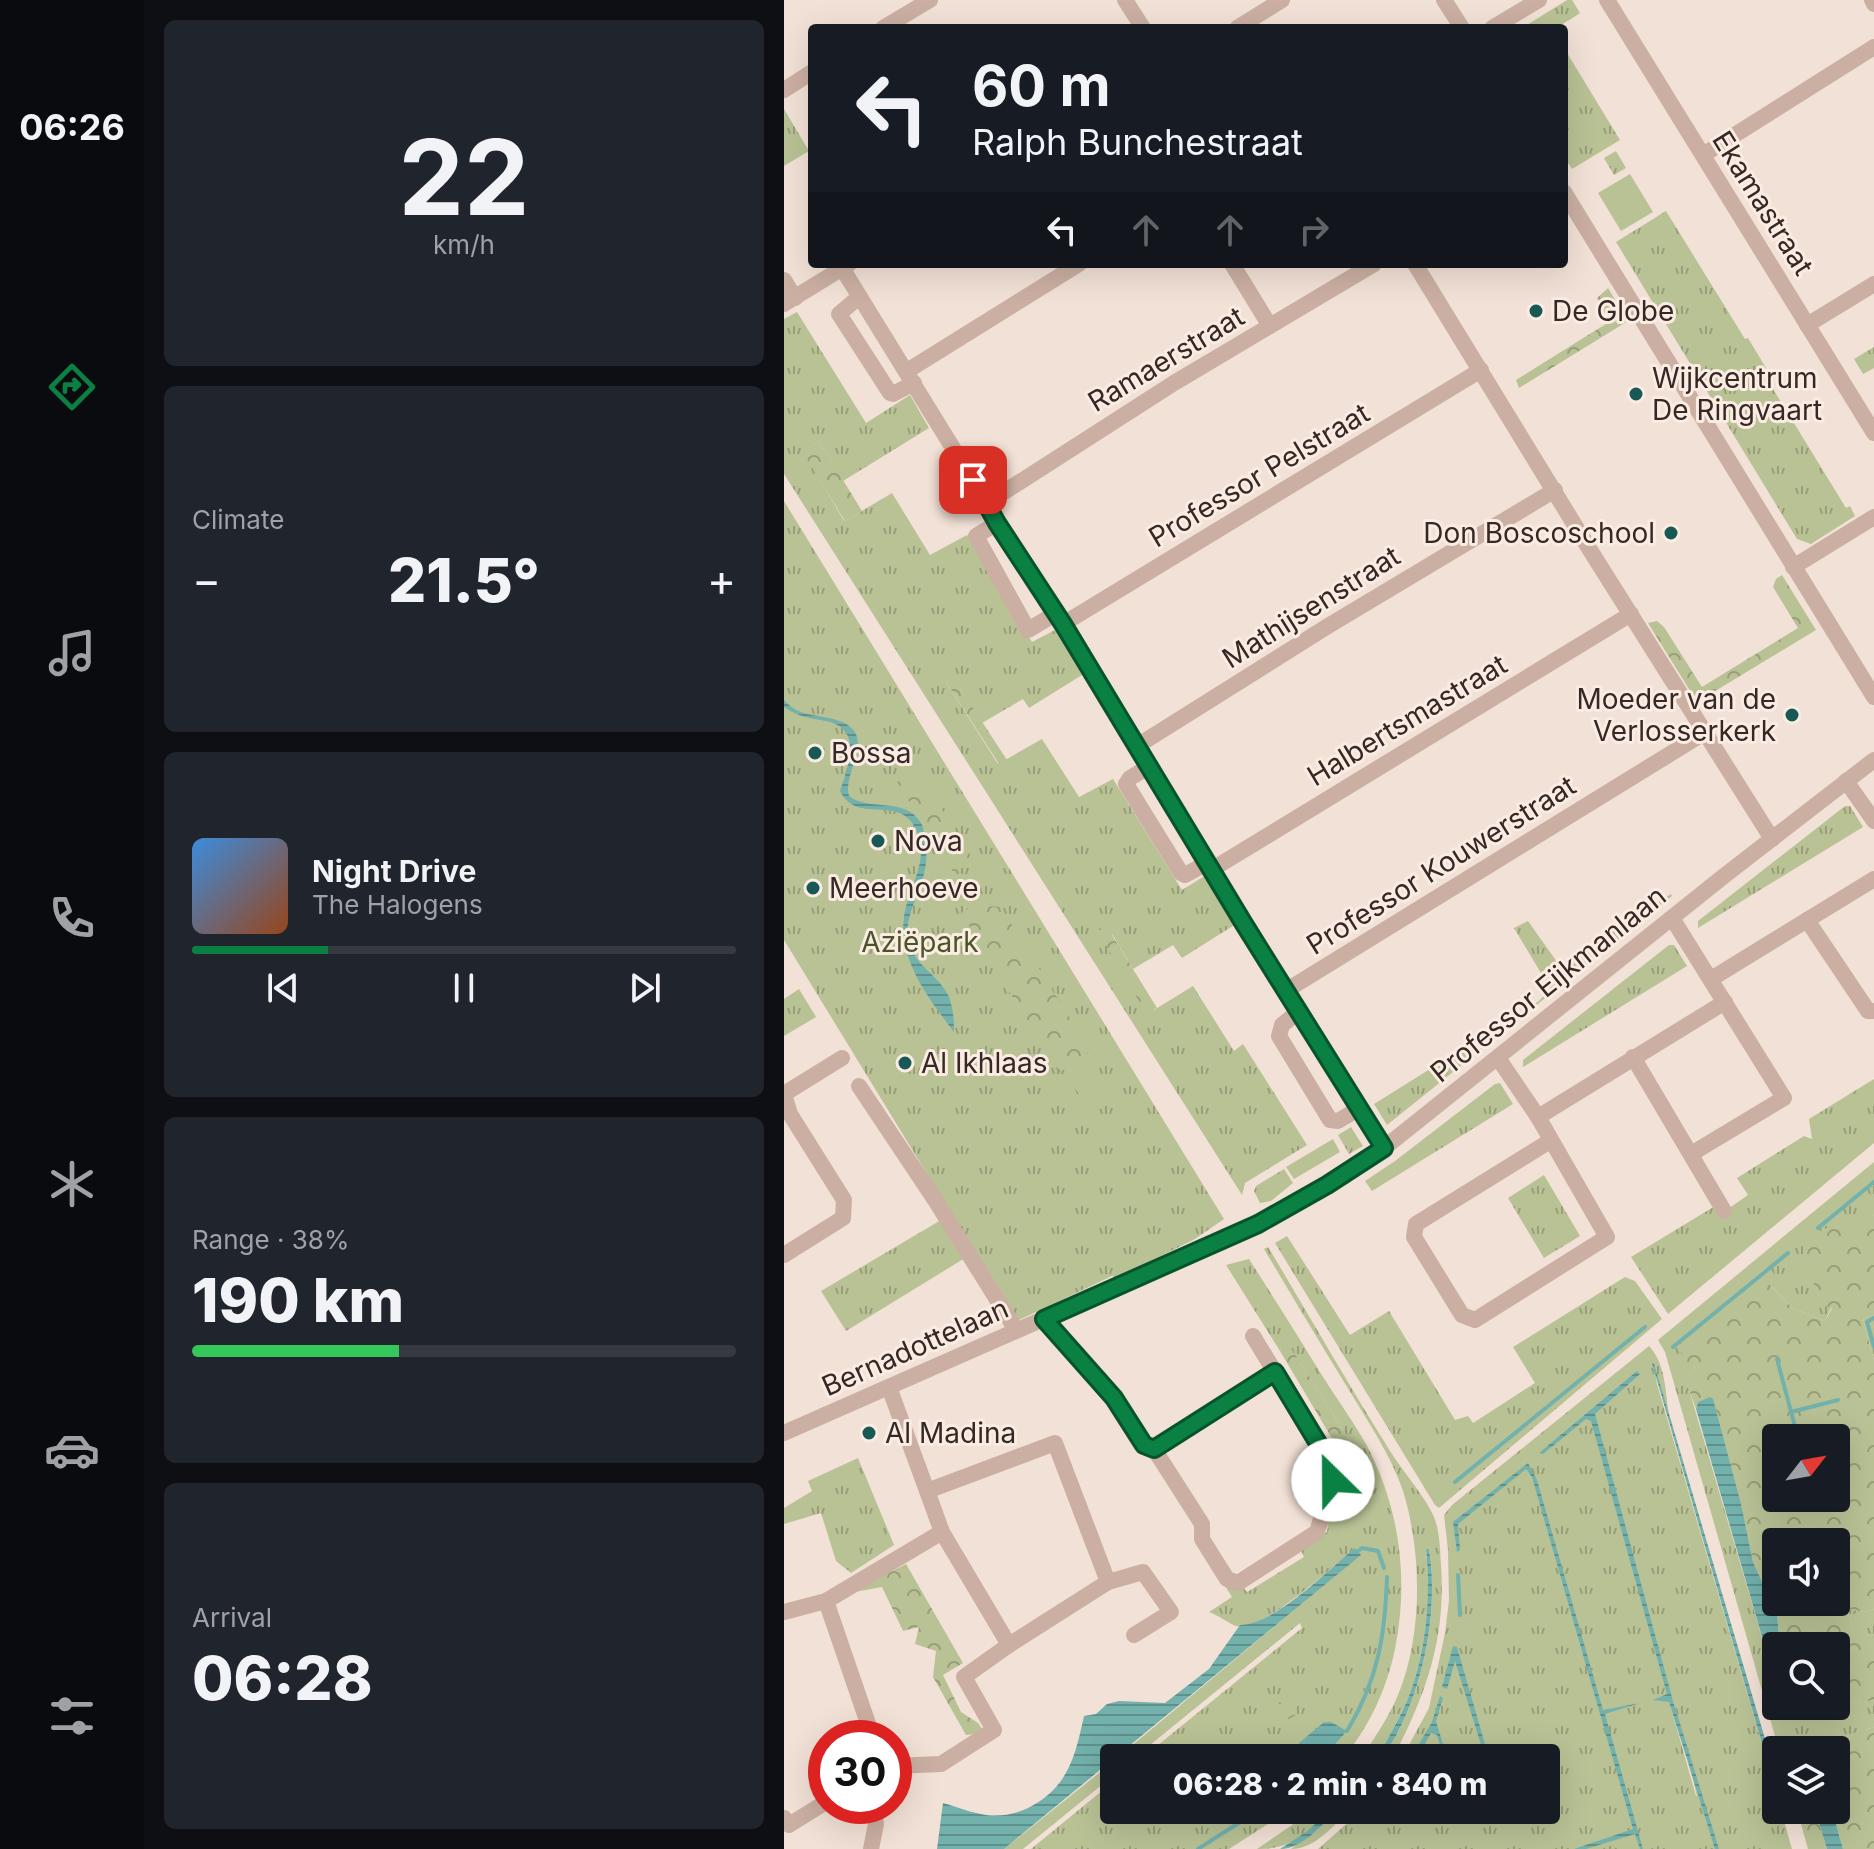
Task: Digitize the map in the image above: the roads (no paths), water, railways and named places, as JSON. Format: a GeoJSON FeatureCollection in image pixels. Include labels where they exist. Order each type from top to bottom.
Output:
{"type":"FeatureCollection","features":[{"type":"Feature","properties":{"kind":"street"},"geometry":{"type":"LineString","coordinates":[[890,24],[930,0]]}},
{"type":"Feature","properties":{"kind":"street"},"geometry":{"type":"LineString","coordinates":[[1125,0],[1140,24]]}},
{"type":"Feature","properties":{"kind":"street"},"geometry":{"type":"LineString","coordinates":[[1243,24],[1282,0]]}},
{"type":"Feature","properties":{"kind":"street"},"geometry":{"type":"LineString","coordinates":[[1444,0],[1459,24]]}},
{"type":"Feature","properties":{"kind":"street"},"geometry":{"type":"LineString","coordinates":[[1499,24],[1539,0]]}},
{"type":"Feature","properties":{"kind":"street","name":"Ekamastraat"},"geometry":{"type":"LineString","coordinates":[[1607,0],[1874,433]]}},
{"type":"Feature","properties":{"kind":"street"},"geometry":{"type":"LineString","coordinates":[[1703,155],[1874,47]]}},
{"type":"Feature","properties":{"kind":"street"},"geometry":{"type":"LineString","coordinates":[[784,90],[808,75]]}},
{"type":"Feature","properties":{"kind":"street"},"geometry":{"type":"LineString","coordinates":[[1568,199],[1874,697]]}},
{"type":"Feature","properties":{"kind":"street"},"geometry":{"type":"LineString","coordinates":[[784,280],[789,301],[842,268]]}},
{"type":"Feature","properties":{"kind":"street"},"geometry":{"type":"LineString","coordinates":[[846,268],[859,297],[997,523],[1384,1148]]}},
{"type":"Feature","properties":{"kind":"street"},"geometry":{"type":"LineString","coordinates":[[859,297],[839,314],[893,394],[910,377],[1073,268]]}},
{"type":"Feature","properties":{"kind":"street"},"geometry":{"type":"LineString","coordinates":[[1234,268],[1270,326]]}},
{"type":"Feature","properties":{"kind":"street","name":"Ramaerstraat"},"geometry":{"type":"LineString","coordinates":[[987,503],[1080,441],[1367,268]]}},
{"type":"Feature","properties":{"kind":"street"},"geometry":{"type":"LineString","coordinates":[[1417,268],[1772,839]]}},
{"type":"Feature","properties":{"kind":"street"},"geometry":{"type":"LineString","coordinates":[[1807,325],[1874,284]]}},
{"type":"Feature","properties":{"kind":"street","name":"Professor Pelstraat"},"geometry":{"type":"LineString","coordinates":[[997,523],[976,536],[1028,630],[1059,619],[1481,370]]}},
{"type":"Feature","properties":{"kind":"street","name":"Mathijsenstraat"},"geometry":{"type":"LineString","coordinates":[[1137,746],[1328,626],[1555,490]]}},
{"type":"Feature","properties":{"kind":"street"},"geometry":{"type":"LineString","coordinates":[[1793,567],[1874,517]]}},
{"type":"Feature","properties":{"kind":"street","name":"Halbertsmastraat"},"geometry":{"type":"LineString","coordinates":[[1209,866],[1631,614]]}},
{"type":"Feature","properties":{"kind":"street","name":"Professor Kouwerstraat"},"geometry":{"type":"LineString","coordinates":[[1287,990],[1704,733]]}},
{"type":"Feature","properties":{"kind":"street","name":"Professor Eijkmanlaan"},"geometry":{"type":"LineString","coordinates":[[1243,1231],[1286,1209],[1384,1148],[1874,760]]}},
{"type":"Feature","properties":{"kind":"street"},"geometry":{"type":"LineString","coordinates":[[1148,767],[1126,784],[1181,873],[1185,875],[1209,866]]}},
{"type":"Feature","properties":{"kind":"street"},"geometry":{"type":"LineString","coordinates":[[1846,781],[1874,821]]}},
{"type":"Feature","properties":{"kind":"street"},"geometry":{"type":"LineString","coordinates":[[1711,979],[1874,879]]}},
{"type":"Feature","properties":{"kind":"street"},"geometry":{"type":"LineString","coordinates":[[1672,918],[1784,1098],[1691,1154]]}},
{"type":"Feature","properties":{"kind":"street"},"geometry":{"type":"LineString","coordinates":[[1807,920],[1868,1011],[1874,1011]]}},
{"type":"Feature","properties":{"kind":"street"},"geometry":{"type":"LineString","coordinates":[[1538,1117],[1725,1002]]}},
{"type":"Feature","properties":{"kind":"street"},"geometry":{"type":"LineString","coordinates":[[1298,1012],[1282,1025],[1279,1036],[1330,1120],[1338,1121],[1358,1109]]}},
{"type":"Feature","properties":{"kind":"street"},"geometry":{"type":"LineString","coordinates":[[1633,1057],[1724,1211]]}},
{"type":"Feature","properties":{"kind":"street"},"geometry":{"type":"LineString","coordinates":[[784,1255],[843,1218],[844,1200],[787,1116],[784,1094],[842,1058]]}},
{"type":"Feature","properties":{"kind":"street"},"geometry":{"type":"LineString","coordinates":[[1498,1058],[1538,1117],[1607,1237],[1475,1320],[1462,1315],[1414,1237],[1416,1224],[1550,1141]]}},
{"type":"Feature","properties":{"kind":"street"},"geometry":{"type":"LineString","coordinates":[[859,1086],[1016,1330]]}},
{"type":"Feature","properties":{"kind":"street","name":"Bernadottelaan"},"geometry":{"type":"LineString","coordinates":[[784,1433],[1243,1231]]}},
{"type":"Feature","properties":{"kind":"street"},"geometry":{"type":"LineString","coordinates":[[1044,1319],[1114,1398],[1144,1445],[1154,1449],[1202,1524],[1202,1539],[1227,1579],[1238,1583],[1317,1532],[1333,1480],[1330,1463],[1253,1336]]}},
{"type":"Feature","properties":{"kind":"street"},"geometry":{"type":"LineString","coordinates":[[1154,1449],[1275,1372]]}},
{"type":"Feature","properties":{"kind":"street"},"geometry":{"type":"LineString","coordinates":[[889,1387],[942,1532],[1009,1645]]}},
{"type":"Feature","properties":{"kind":"street"},"geometry":{"type":"LineString","coordinates":[[927,1491],[1055,1443],[1108,1582]]}},
{"type":"Feature","properties":{"kind":"street"},"geometry":{"type":"LineString","coordinates":[[784,1612],[826,1601],[942,1532]]}},
{"type":"Feature","properties":{"kind":"street"},"geometry":{"type":"LineString","coordinates":[[912,1765],[941,1764],[994,1730],[964,1677],[1108,1582],[1143,1572],[1171,1612],[1134,1635]]}},
{"type":"Feature","properties":{"kind":"street"},"geometry":{"type":"LineString","coordinates":[[826,1601],[867,1720]]}},
{"type":"Feature","properties":{"kind":"street"},"geometry":{"type":"LineString","coordinates":[[787,1822],[808,1811]]}},
{"type":"Feature","properties":{"kind":"street"},"geometry":{"type":"LineString","coordinates":[[871,1849],[876,1824]]}},
{"type":"Feature","properties":{"kind":"water"},"geometry":{"type":"Polygon","coordinates":[[[784,700],[797,710],[834,719],[852,729],[858,746],[848,787],[849,796],[857,801],[906,810],[921,823],[925,868],[910,915],[908,936],[918,960],[948,994],[954,1032],[918,979],[903,933],[906,906],[920,863],[920,840],[916,829],[908,818],[899,813],[857,807],[848,801],[840,791],[850,750],[845,732],[838,725],[794,713],[784,707],[784,700]]]}},
{"type":"Feature","properties":{"kind":"water"},"geometry":{"type":"Polygon","coordinates":[[[1652,1363],[1764,1736],[1762,1744],[1652,1363]]]}},
{"type":"Feature","properties":{"kind":"water"},"geometry":{"type":"Polygon","coordinates":[[[1637,1371],[1640,1374],[1595,1414],[1673,1701],[1719,1849],[1715,1849],[1669,1702],[1653,1700],[1667,1694],[1591,1421],[1586,1419],[1543,1454],[1539,1453],[1637,1371]]]}},
{"type":"Feature","properties":{"kind":"water"},"geometry":{"type":"Polygon","coordinates":[[[1710,1397],[1713,1399],[1753,1562],[1762,1582],[1762,1616],[1777,1616],[1779,1632],[1762,1632],[1762,1637],[1696,1409],[1698,1402],[1710,1397]]]}},
{"type":"Feature","properties":{"kind":"water"},"geometry":{"type":"Polygon","coordinates":[[[1528,1463],[1537,1480],[1603,1710],[1640,1703],[1605,1714],[1643,1849],[1640,1849],[1635,1834],[1586,1849],[1574,1849],[1633,1829],[1532,1477],[1526,1469],[1458,1524],[1460,1550],[1457,1552],[1453,1522],[1528,1463]]]}},
{"type":"Feature","properties":{"kind":"water"},"geometry":{"type":"Polygon","coordinates":[[[1355,1548],[1361,1555],[1132,1744],[1100,1744],[1100,1770],[1004,1849],[937,1849],[943,1803],[997,1816],[1018,1812],[1042,1800],[1068,1770],[1084,1716],[1096,1714],[1107,1704],[1119,1701],[1165,1703],[1209,1669],[1240,1625],[1254,1623],[1284,1607],[1355,1548]]]}},
{"type":"Feature","properties":{"kind":"water"},"geometry":{"type":"Polygon","coordinates":[[[1426,1549],[1429,1549],[1432,1574],[1432,1601],[1424,1658],[1407,1712],[1391,1744],[1385,1744],[1406,1703],[1418,1667],[1428,1587],[1426,1549]]]}},
{"type":"Feature","properties":{"kind":"water"},"geometry":{"type":"Polygon","coordinates":[[[1453,1646],[1457,1647],[1485,1744],[1481,1744],[1455,1661],[1447,1689],[1442,1687],[1453,1646]]]}},
{"type":"Feature","properties":{"kind":"water"},"geometry":{"type":"Polygon","coordinates":[[[1440,1696],[1443,1698],[1436,1721],[1443,1744],[1440,1744],[1437,1735],[1431,1733],[1425,1744],[1419,1744],[1432,1722],[1440,1696]]]}},
{"type":"Feature","properties":{"kind":"water"},"geometry":{"type":"Polygon","coordinates":[[[1324,1722],[1331,1722],[1347,1731],[1335,1744],[1298,1744],[1324,1722]]]}},
{"type":"Feature","properties":{"kind":"water"},"geometry":{"type":"Polygon","coordinates":[[[1315,1824],[1322,1824],[1296,1845],[1280,1849],[1315,1824]]]}},
{"type":"Feature","properties":{"kind":"water"},"geometry":{"type":"Polygon","coordinates":[[[1819,1824],[1836,1824],[1843,1849],[1827,1849],[1819,1824]]]}},
{"type":"Feature","properties":{"kind":"waterway"},"geometry":{"type":"LineString","coordinates":[[1818,1228],[1874,1182]]}},
{"type":"Feature","properties":{"kind":"waterway"},"geometry":{"type":"LineString","coordinates":[[1673,1347],[1788,1253]]}},
{"type":"Feature","properties":{"kind":"waterway"},"geometry":{"type":"LineString","coordinates":[[1874,1318],[1867,1322],[1874,1347]]}},
{"type":"Feature","properties":{"kind":"waterway"},"geometry":{"type":"LineString","coordinates":[[1455,1482],[1645,1327]]}},
{"type":"Feature","properties":{"kind":"waterway"},"geometry":{"type":"LineString","coordinates":[[1777,1359],[1794,1424]]}},
{"type":"Feature","properties":{"kind":"waterway"},"geometry":{"type":"LineString","coordinates":[[1791,1412],[1838,1400]]}},
{"type":"Feature","properties":{"kind":"waterway"},"geometry":{"type":"LineString","coordinates":[[1357,1552],[1362,1548],[1378,1551],[1384,1568]]}},
{"type":"Feature","properties":{"kind":"waterway"},"geometry":{"type":"LineString","coordinates":[[1458,1575],[1460,1615]]}},
{"type":"Feature","properties":{"kind":"waterway"},"geometry":{"type":"LineString","coordinates":[[1347,1731],[1366,1694],[1378,1657],[1387,1577]]}},
{"type":"Feature","properties":{"kind":"waterway"},"geometry":{"type":"LineString","coordinates":[[1198,1849],[1237,1824]]}},
{"type":"Feature","properties":{"kind":"place","name":"De Globe"},"geometry":{"type":"Point","coordinates":[1536,311]}},
{"type":"Feature","properties":{"kind":"place","name":"Wijkcentrum De Ringvaart"},"geometry":{"type":"Point","coordinates":[1636,394]}},
{"type":"Feature","properties":{"kind":"place","name":"Don Boscoschool"},"geometry":{"type":"Point","coordinates":[1671,533]}},
{"type":"Feature","properties":{"kind":"place","name":"Moeder van de Verlosserkerk"},"geometry":{"type":"Point","coordinates":[1792,715]}},
{"type":"Feature","properties":{"kind":"place","name":"Bossa"},"geometry":{"type":"Point","coordinates":[815,753]}},
{"type":"Feature","properties":{"kind":"place","name":"Nova"},"geometry":{"type":"Point","coordinates":[878,841]}},
{"type":"Feature","properties":{"kind":"place","name":"Meerhoeve"},"geometry":{"type":"Point","coordinates":[813,888]}},
{"type":"Feature","properties":{"kind":"place","name":"Al Ikhlaas"},"geometry":{"type":"Point","coordinates":[905,1063]}},
{"type":"Feature","properties":{"kind":"place","name":"Al Madina"},"geometry":{"type":"Point","coordinates":[869,1433]}},
{"type":"Feature","properties":{"kind":"park label","name":"Aziëpark"},"geometry":{"type":"Point","coordinates":[920,942]}}]}
